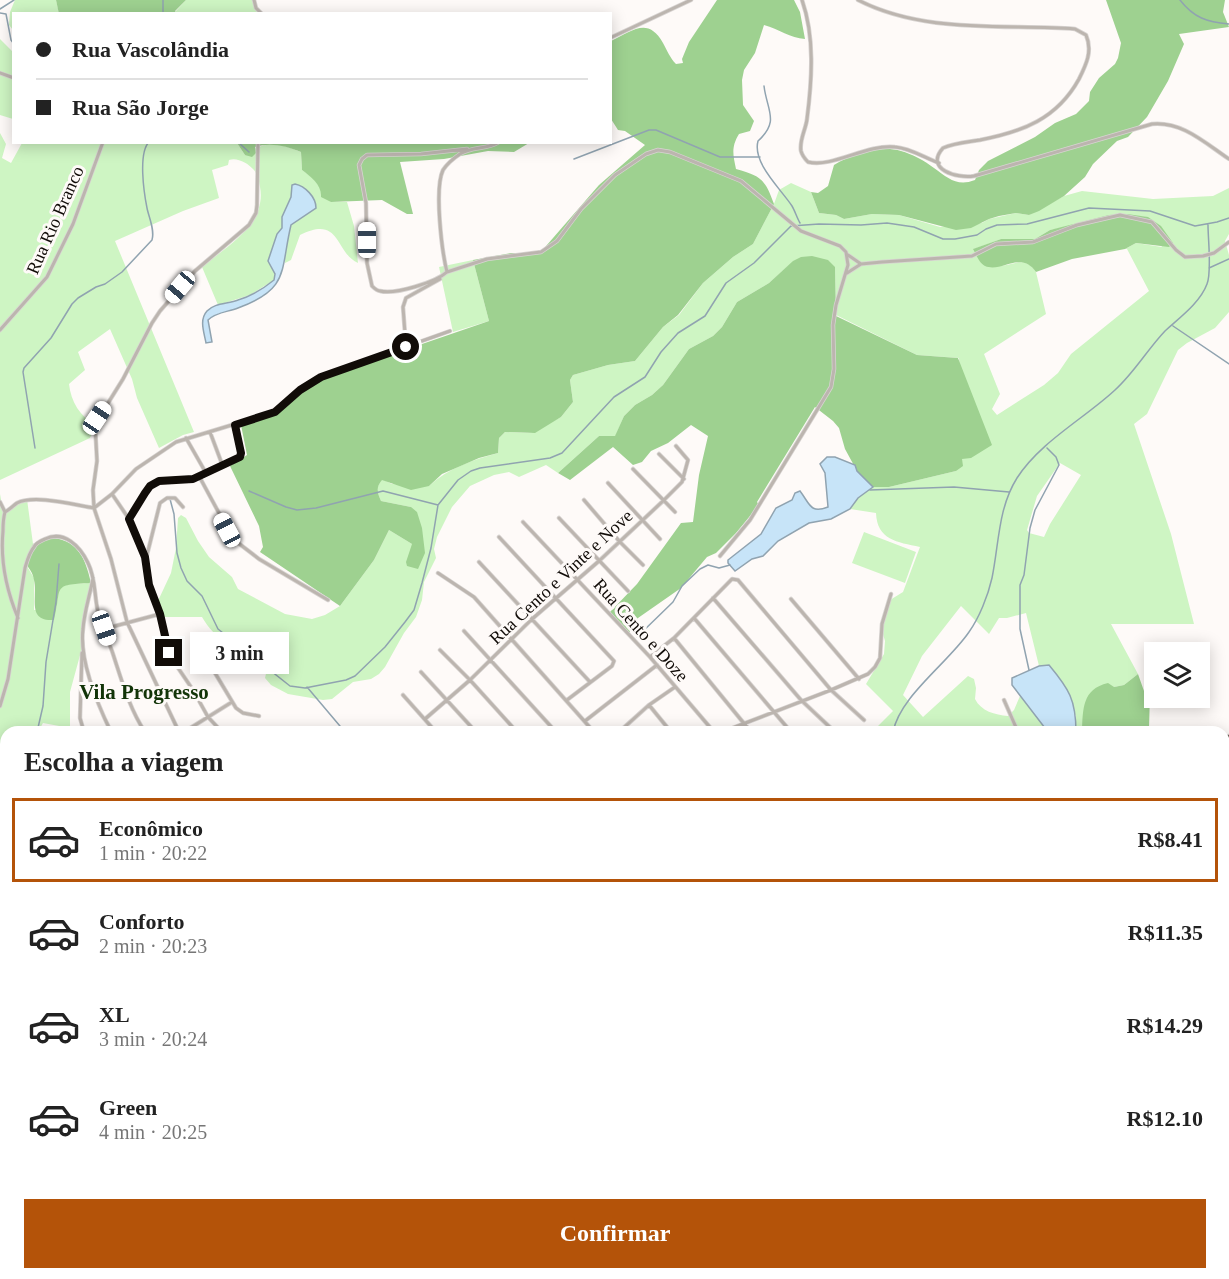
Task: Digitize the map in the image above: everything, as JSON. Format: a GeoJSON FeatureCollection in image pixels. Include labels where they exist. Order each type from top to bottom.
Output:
{"type":"FeatureCollection","features":[{"type":"Feature","properties":{"kind":"street"},"geometry":{"type":"LineString","coordinates":[[612,37],[691,0]]}},
{"type":"Feature","properties":{"kind":"street"},"geometry":{"type":"LineString","coordinates":[[802,0],[810,30],[811,46],[808,112],[801,145],[804,158],[808,162],[824,163],[856,152],[891,147],[903,149],[939,163]]}},
{"type":"Feature","properties":{"kind":"street"},"geometry":{"type":"LineString","coordinates":[[858,0],[893,15],[916,21],[1076,29],[1086,35],[1089,47],[1086,64],[1072,91],[1053,112],[1036,124],[1009,134],[943,148],[938,156],[939,163],[942,169],[955,176],[974,176],[1152,124],[1163,123],[1182,128],[1229,159]]}},
{"type":"Feature","properties":{"kind":"street","name":"Rua Rio Branco"},"geometry":{"type":"LineString","coordinates":[[0,330],[47,277],[73,224],[102,144]]}},
{"type":"Feature","properties":{"kind":"street"},"geometry":{"type":"LineString","coordinates":[[178,726],[127,622],[111,559],[94,508],[97,418],[123,379],[160,311],[195,271],[254,219],[257,205],[258,144]]}},
{"type":"Feature","properties":{"kind":"street"},"geometry":{"type":"LineString","coordinates":[[442,277],[402,290],[382,292],[372,286],[368,263],[366,203],[359,165],[367,155],[421,154],[496,144]]}},
{"type":"Feature","properties":{"kind":"street"},"geometry":{"type":"LineString","coordinates":[[447,272],[442,254],[440,186],[443,171],[451,160],[469,149]]}},
{"type":"Feature","properties":{"kind":"street"},"geometry":{"type":"LineString","coordinates":[[406,347],[403,307],[406,298],[412,293],[434,284],[447,272],[487,259],[541,252],[565,231],[581,209],[615,175],[646,154],[658,150],[686,158],[741,181],[801,231],[840,246],[861,264]]}},
{"type":"Feature","properties":{"kind":"street"},"geometry":{"type":"LineString","coordinates":[[846,273],[861,264],[972,256],[996,244],[1033,242],[1077,225],[1119,215],[1152,222],[1176,250],[1185,256],[1203,256],[1214,253],[1229,242]]}},
{"type":"Feature","properties":{"kind":"street"},"geometry":{"type":"LineString","coordinates":[[720,556],[747,525],[828,394],[832,379],[833,325],[836,305],[846,273],[848,255]]}},
{"type":"Feature","properties":{"kind":"street"},"geometry":{"type":"LineString","coordinates":[[5,512],[16,504],[30,500],[94,508],[152,457],[186,438],[275,412],[300,390],[321,377],[450,331]]}},
{"type":"Feature","properties":{"kind":"street"},"geometry":{"type":"LineString","coordinates":[[129,519],[150,486],[159,481],[186,481],[240,456],[235,425]]}},
{"type":"Feature","properties":{"kind":"street"},"geometry":{"type":"LineString","coordinates":[[210,432],[222,464]]}},
{"type":"Feature","properties":{"kind":"street"},"geometry":{"type":"LineString","coordinates":[[186,438],[206,473]]}},
{"type":"Feature","properties":{"kind":"street"},"geometry":{"type":"LineString","coordinates":[[676,446],[688,460],[684,479]]}},
{"type":"Feature","properties":{"kind":"street"},"geometry":{"type":"LineString","coordinates":[[659,454],[684,479]]}},
{"type":"Feature","properties":{"kind":"street"},"geometry":{"type":"LineString","coordinates":[[633,469],[675,512]]}},
{"type":"Feature","properties":{"kind":"street"},"geometry":{"type":"LineString","coordinates":[[199,476],[233,539],[259,559],[328,600]]}},
{"type":"Feature","properties":{"kind":"street","name":"Rua Cento e Vinte e Nove"},"geometry":{"type":"LineString","coordinates":[[425,719],[470,680],[532,619],[620,542],[684,479]]}},
{"type":"Feature","properties":{"kind":"street"},"geometry":{"type":"LineString","coordinates":[[608,483],[660,539]]}},
{"type":"Feature","properties":{"kind":"street"},"geometry":{"type":"LineString","coordinates":[[112,494],[129,519],[146,561],[149,585],[160,614],[172,659],[208,717],[216,726]]}},
{"type":"Feature","properties":{"kind":"street"},"geometry":{"type":"LineString","coordinates":[[146,561],[160,503],[171,498],[179,500],[183,507]]}},
{"type":"Feature","properties":{"kind":"street"},"geometry":{"type":"LineString","coordinates":[[584,500],[643,565]]}},
{"type":"Feature","properties":{"kind":"street"},"geometry":{"type":"LineString","coordinates":[[0,502],[5,512],[2,538],[3,565],[7,588],[18,620]]}},
{"type":"Feature","properties":{"kind":"street"},"geometry":{"type":"LineString","coordinates":[[559,518],[628,591]]}},
{"type":"Feature","properties":{"kind":"street","name":"Rua Cento e Doze"},"geometry":{"type":"LineString","coordinates":[[523,522],[650,657],[709,726]]}},
{"type":"Feature","properties":{"kind":"street"},"geometry":{"type":"LineString","coordinates":[[0,706],[8,679],[25,568],[35,545],[53,536],[68,539],[82,553],[93,577],[96,605],[127,697],[142,726]]}},
{"type":"Feature","properties":{"kind":"street"},"geometry":{"type":"LineString","coordinates":[[499,537],[554,600],[614,663],[567,700]]}},
{"type":"Feature","properties":{"kind":"street"},"geometry":{"type":"LineString","coordinates":[[479,562],[590,682]]}},
{"type":"Feature","properties":{"kind":"street"},"geometry":{"type":"LineString","coordinates":[[438,573],[470,593],[589,726]]}},
{"type":"Feature","properties":{"kind":"street"},"geometry":{"type":"LineString","coordinates":[[82,726],[80,718],[83,623],[93,577]]}},
{"type":"Feature","properties":{"kind":"street"},"geometry":{"type":"LineString","coordinates":[[650,657],[674,638],[732,579],[738,580],[831,690],[864,720]]}},
{"type":"Feature","properties":{"kind":"street"},"geometry":{"type":"LineString","coordinates":[[738,726],[859,679],[871,671],[879,658],[882,624],[891,594]]}},
{"type":"Feature","properties":{"kind":"street"},"geometry":{"type":"LineString","coordinates":[[713,598],[801,700],[829,726]]}},
{"type":"Feature","properties":{"kind":"street"},"geometry":{"type":"LineString","coordinates":[[791,599],[859,679]]}},
{"type":"Feature","properties":{"kind":"street"},"geometry":{"type":"LineString","coordinates":[[104,628],[160,614]]}},
{"type":"Feature","properties":{"kind":"street"},"geometry":{"type":"LineString","coordinates":[[694,618],[785,726]]}},
{"type":"Feature","properties":{"kind":"street"},"geometry":{"type":"LineString","coordinates":[[464,631],[551,726]]}},
{"type":"Feature","properties":{"kind":"street"},"geometry":{"type":"LineString","coordinates":[[674,638],[743,724]]}},
{"type":"Feature","properties":{"kind":"street"},"geometry":{"type":"LineString","coordinates":[[200,648],[231,702],[243,713],[259,716]]}},
{"type":"Feature","properties":{"kind":"street"},"geometry":{"type":"LineString","coordinates":[[440,650],[512,726]]}},
{"type":"Feature","properties":{"kind":"street"},"geometry":{"type":"LineString","coordinates":[[82,651],[98,705],[108,726]]}},
{"type":"Feature","properties":{"kind":"street"},"geometry":{"type":"LineString","coordinates":[[585,721],[657,665]]}},
{"type":"Feature","properties":{"kind":"street"},"geometry":{"type":"LineString","coordinates":[[421,672],[471,726]]}},
{"type":"Feature","properties":{"kind":"street"},"geometry":{"type":"LineString","coordinates":[[626,726],[649,705],[675,687]]}},
{"type":"Feature","properties":{"kind":"street"},"geometry":{"type":"LineString","coordinates":[[403,695],[431,726]]}},
{"type":"Feature","properties":{"kind":"street"},"geometry":{"type":"LineString","coordinates":[[1004,700],[1015,726]]}},
{"type":"Feature","properties":{"kind":"street"},"geometry":{"type":"LineString","coordinates":[[192,726],[231,702]]}},
{"type":"Feature","properties":{"kind":"street"},"geometry":{"type":"LineString","coordinates":[[649,705],[666,726]]}},
{"type":"Feature","properties":{"kind":"green space"},"geometry":{"type":"Polygon","coordinates":[[[15,0],[56,0],[59,12],[12,12],[12,29],[9,25],[10,12],[15,0]]]}},
{"type":"Feature","properties":{"kind":"green space"},"geometry":{"type":"Polygon","coordinates":[[[56,0],[186,0],[176,12],[59,12],[56,0]]]}},
{"type":"Feature","properties":{"kind":"green space"},"geometry":{"type":"Polygon","coordinates":[[[186,0],[256,0],[254,8],[257,12],[175,12],[186,0]]]}},
{"type":"Feature","properties":{"kind":"green space"},"geometry":{"type":"Polygon","coordinates":[[[717,0],[794,0],[800,12],[805,39],[764,25],[755,53],[744,70],[743,105],[754,121],[750,131],[739,134],[735,143],[736,169],[761,180],[768,189],[774,204],[753,244],[733,257],[703,283],[678,315],[663,327],[635,361],[608,365],[573,375],[570,380],[573,402],[561,417],[535,433],[505,432],[499,438],[498,453],[479,458],[442,474],[429,486],[411,490],[382,480],[378,490],[381,501],[411,507],[417,512],[422,528],[425,553],[418,569],[407,566],[406,562],[412,544],[389,530],[374,560],[340,606],[260,552],[263,547],[259,526],[230,466],[247,455],[241,425],[279,411],[298,392],[323,378],[489,321],[473,260],[511,253],[540,253],[599,185],[645,145],[625,131],[618,130],[612,121],[612,40],[639,28],[652,30],[676,64],[683,63],[682,59],[689,42],[717,0]]]}},
{"type":"Feature","properties":{"kind":"green space"},"geometry":{"type":"Polygon","coordinates":[[[1106,0],[1225,0],[1223,12],[1229,27],[1179,34],[1184,44],[1168,81],[1147,117],[1128,137],[1117,141],[1093,164],[1085,177],[1064,196],[1029,215],[1016,213],[999,216],[971,228],[956,230],[899,215],[872,214],[844,219],[836,215],[819,213],[811,192],[818,193],[828,186],[834,165],[849,157],[875,150],[893,149],[923,160],[953,180],[969,182],[975,180],[979,170],[988,161],[1035,137],[1055,123],[1076,114],[1089,101],[1090,92],[1099,78],[1115,64],[1118,58],[1121,43],[1106,0]]]}},
{"type":"Feature","properties":{"kind":"green space"},"geometry":{"type":"Polygon","coordinates":[[[0,39],[12,51],[12,119],[0,115],[0,39]]]}},
{"type":"Feature","properties":{"kind":"green space"},"geometry":{"type":"Polygon","coordinates":[[[0,133],[6,144],[2,158],[11,163],[21,144],[238,144],[245,155],[259,147],[272,144],[301,152],[302,170],[313,178],[331,202],[347,202],[354,226],[358,263],[345,251],[336,237],[323,229],[300,235],[291,260],[285,263],[285,250],[291,225],[316,208],[291,189],[291,197],[282,217],[282,228],[277,234],[268,261],[275,274],[274,280],[250,295],[218,305],[202,267],[243,233],[257,212],[261,200],[257,176],[246,163],[232,159],[229,160],[228,165],[212,170],[219,198],[115,241],[194,432],[183,435],[159,448],[110,329],[78,352],[85,370],[69,384],[77,408],[95,425],[90,438],[0,480],[0,133]]]}},
{"type":"Feature","properties":{"kind":"green space"},"geometry":{"type":"Polygon","coordinates":[[[238,144],[527,144],[514,152],[488,151],[444,159],[400,162],[413,214],[407,214],[382,200],[331,202],[321,197],[318,185],[302,170],[301,152],[284,146],[255,147],[256,153],[252,157],[245,155],[238,144]]]}},
{"type":"Feature","properties":{"kind":"green space"},"geometry":{"type":"Polygon","coordinates":[[[791,183],[811,192],[819,213],[836,215],[844,219],[872,214],[899,215],[940,227],[982,223],[989,219],[1016,213],[1029,215],[1064,196],[1082,191],[1153,199],[1213,196],[1229,188],[1229,234],[1225,241],[1229,255],[1229,312],[1215,328],[1178,350],[1147,414],[1134,424],[1171,534],[1194,624],[1111,624],[1138,674],[1124,685],[1114,687],[1084,712],[1083,726],[1076,726],[1076,716],[1049,665],[1039,666],[1026,613],[999,618],[989,634],[961,606],[922,656],[903,695],[923,717],[968,676],[974,679],[975,699],[985,709],[1008,716],[1014,710],[1020,696],[1043,726],[878,726],[893,711],[866,684],[884,654],[885,641],[882,631],[890,600],[903,592],[920,547],[896,541],[884,534],[877,522],[876,513],[850,509],[858,498],[873,487],[889,487],[956,471],[962,459],[959,358],[917,355],[836,315],[835,267],[788,266],[769,283],[737,302],[722,327],[713,336],[689,349],[663,385],[624,416],[615,437],[599,436],[558,473],[546,465],[519,477],[509,472],[494,475],[470,486],[452,507],[437,537],[434,549],[436,558],[424,582],[422,600],[416,617],[385,667],[371,679],[353,682],[332,699],[323,700],[288,694],[271,685],[265,678],[268,665],[222,641],[202,617],[163,617],[157,603],[171,573],[176,548],[178,518],[181,515],[186,518],[209,557],[232,577],[238,589],[285,614],[312,619],[325,615],[340,606],[374,560],[389,530],[412,544],[418,569],[411,507],[381,501],[378,490],[382,479],[392,484],[429,486],[453,469],[498,453],[499,438],[505,432],[531,433],[561,417],[573,402],[570,380],[573,375],[608,365],[635,361],[663,327],[679,315],[703,283],[733,257],[753,244],[779,190],[791,183]],[[1128,215],[1050,230],[1035,239],[1001,239],[974,249],[980,261],[991,266],[1022,262],[1031,266],[1036,272],[1046,314],[984,354],[1000,394],[992,409],[997,415],[1044,385],[1058,373],[1071,354],[1149,291],[1125,249],[1136,243],[1162,247],[1146,217],[1128,215]],[[1060,463],[1037,496],[1027,530],[1029,533],[1044,537],[1081,475],[1060,463]]]}},
{"type":"Feature","properties":{"kind":"green space"},"geometry":{"type":"Polygon","coordinates":[[[1127,214],[1148,217],[1161,226],[1173,243],[1169,247],[1136,243],[1125,249],[1072,259],[1036,272],[1030,266],[1018,262],[998,267],[985,266],[979,261],[973,249],[1001,239],[1035,239],[1050,230],[1109,215],[1127,214]]]}},
{"type":"Feature","properties":{"kind":"green space"},"geometry":{"type":"Polygon","coordinates":[[[812,256],[828,260],[835,267],[836,316],[917,355],[958,358],[992,445],[971,458],[962,459],[963,466],[956,471],[889,487],[872,487],[857,471],[845,449],[839,428],[815,407],[757,502],[759,505],[736,533],[716,553],[707,557],[681,588],[638,618],[629,633],[610,612],[637,584],[681,523],[693,522],[699,475],[708,436],[691,425],[668,443],[651,451],[642,462],[633,465],[613,447],[570,480],[558,473],[599,436],[615,436],[624,416],[663,385],[689,349],[713,336],[722,327],[737,302],[769,283],[793,261],[801,257],[812,256]]]}},
{"type":"Feature","properties":{"kind":"green space"},"geometry":{"type":"Polygon","coordinates":[[[473,260],[489,321],[453,332],[439,267],[473,260]]]}},
{"type":"Feature","properties":{"kind":"green space"},"geometry":{"type":"Polygon","coordinates":[[[0,494],[3,511],[27,499],[33,544],[25,563],[34,578],[34,610],[56,610],[59,589],[65,584],[91,583],[82,628],[82,648],[70,692],[70,726],[43,723],[41,726],[0,726],[0,494]]]}},
{"type":"Feature","properties":{"kind":"green space"},"geometry":{"type":"Polygon","coordinates":[[[864,532],[916,552],[905,583],[852,563],[864,532]]]}},
{"type":"Feature","properties":{"kind":"green space"},"geometry":{"type":"Polygon","coordinates":[[[47,537],[57,538],[73,545],[86,565],[91,583],[69,585],[60,590],[54,620],[45,620],[36,613],[33,577],[25,563],[33,544],[47,537]]]}},
{"type":"Feature","properties":{"kind":"green space"},"geometry":{"type":"Polygon","coordinates":[[[1138,674],[1144,691],[1144,708],[1150,708],[1149,726],[1082,726],[1086,701],[1093,690],[1108,683],[1114,687],[1124,685],[1138,674]]]}},
{"type":"Feature","properties":{"kind":"water"},"geometry":{"type":"Polygon","coordinates":[[[295,184],[309,193],[316,208],[291,225],[283,266],[275,286],[255,301],[211,317],[208,320],[212,342],[206,343],[203,322],[210,308],[248,296],[274,280],[275,274],[268,261],[277,234],[282,228],[282,217],[291,197],[292,185],[295,184]]]}},
{"type":"Feature","properties":{"kind":"water"},"geometry":{"type":"Polygon","coordinates":[[[827,457],[835,457],[855,465],[857,471],[873,487],[858,498],[850,509],[831,519],[809,523],[778,541],[763,556],[752,559],[735,571],[728,560],[761,534],[776,508],[792,500],[795,493],[800,491],[814,508],[828,507],[825,473],[820,464],[827,457]]]}},
{"type":"Feature","properties":{"kind":"water"},"geometry":{"type":"Polygon","coordinates":[[[1049,665],[1062,681],[1073,703],[1076,726],[1043,726],[1012,685],[1012,678],[1039,666],[1049,665]]]}},
{"type":"Feature","properties":{"kind":"waterway"},"geometry":{"type":"LineString","coordinates":[[0,9],[14,0]]}},
{"type":"Feature","properties":{"kind":"waterway"},"geometry":{"type":"LineString","coordinates":[[163,0],[163,12]]}},
{"type":"Feature","properties":{"kind":"waterway"},"geometry":{"type":"LineString","coordinates":[[1180,0],[1190,11],[1201,18],[1229,24]]}},
{"type":"Feature","properties":{"kind":"waterway"},"geometry":{"type":"LineString","coordinates":[[0,13],[6,14],[12,41]]}},
{"type":"Feature","properties":{"kind":"waterway"},"geometry":{"type":"LineString","coordinates":[[764,86],[770,121],[765,134],[758,141],[759,158],[763,167],[792,206],[800,223]]}},
{"type":"Feature","properties":{"kind":"waterway"},"geometry":{"type":"LineString","coordinates":[[574,159],[649,130],[656,130],[720,157],[760,157]]}},
{"type":"Feature","properties":{"kind":"waterway"},"geometry":{"type":"LineString","coordinates":[[35,448],[24,368],[51,338],[72,304],[78,298],[122,272],[152,240],[143,174],[144,155],[148,144]]}},
{"type":"Feature","properties":{"kind":"waterway"},"geometry":{"type":"LineString","coordinates":[[240,144],[249,152]]}},
{"type":"Feature","properties":{"kind":"waterway"},"geometry":{"type":"LineString","coordinates":[[170,499],[181,568],[187,581],[202,596],[218,629],[290,686],[305,688],[346,680],[355,676],[385,647],[414,610],[431,548],[438,505],[458,480],[480,468],[550,458],[562,453],[614,397],[645,377],[661,352],[678,333],[705,316],[726,283],[754,263],[791,226],[887,223],[914,227],[943,239],[955,239],[977,235],[997,225],[1027,224],[1089,208],[1150,211],[1195,226],[1229,218]]}},
{"type":"Feature","properties":{"kind":"waterway"},"geometry":{"type":"LineString","coordinates":[[895,726],[905,706],[960,644],[980,614],[992,578],[1006,502],[1017,478],[1050,442],[1122,383],[1158,338],[1194,304],[1204,291],[1209,272],[1208,225]]}},
{"type":"Feature","properties":{"kind":"waterway"},"geometry":{"type":"LineString","coordinates":[[1209,268],[1229,259]]}},
{"type":"Feature","properties":{"kind":"waterway"},"geometry":{"type":"LineString","coordinates":[[1173,326],[1229,364]]}},
{"type":"Feature","properties":{"kind":"waterway"},"geometry":{"type":"LineString","coordinates":[[1029,670],[1020,629],[1020,585],[1024,575],[1030,528],[1035,510],[1059,465],[1056,457],[1047,448]]}},
{"type":"Feature","properties":{"kind":"waterway"},"geometry":{"type":"LineString","coordinates":[[870,490],[954,487],[1009,492]]}},
{"type":"Feature","properties":{"kind":"waterway"},"geometry":{"type":"LineString","coordinates":[[249,491],[297,510],[316,508],[383,491],[438,505]]}},
{"type":"Feature","properties":{"kind":"waterway"},"geometry":{"type":"LineString","coordinates":[[38,726],[43,706],[46,662],[56,602],[59,564]]}},
{"type":"Feature","properties":{"kind":"waterway"},"geometry":{"type":"LineString","coordinates":[[637,637],[673,602],[682,586],[700,569],[708,565],[719,568],[730,565]]}},
{"type":"Feature","properties":{"kind":"waterway"},"geometry":{"type":"LineString","coordinates":[[307,687],[340,726]]}},
{"type":"Feature","properties":{"kind":"district","name":"Vila Progresso"},"geometry":{"type":"Point","coordinates":[144,692]}},
{"type":"Feature","properties":{"kind":"route"},"geometry":{"type":"LineString","coordinates":[[169,653],[160,614],[149,585],[145,557],[129,519],[150,486],[165,480],[193,479],[240,457],[235,425],[275,412],[294,394],[321,377],[406,347]]}}]}
